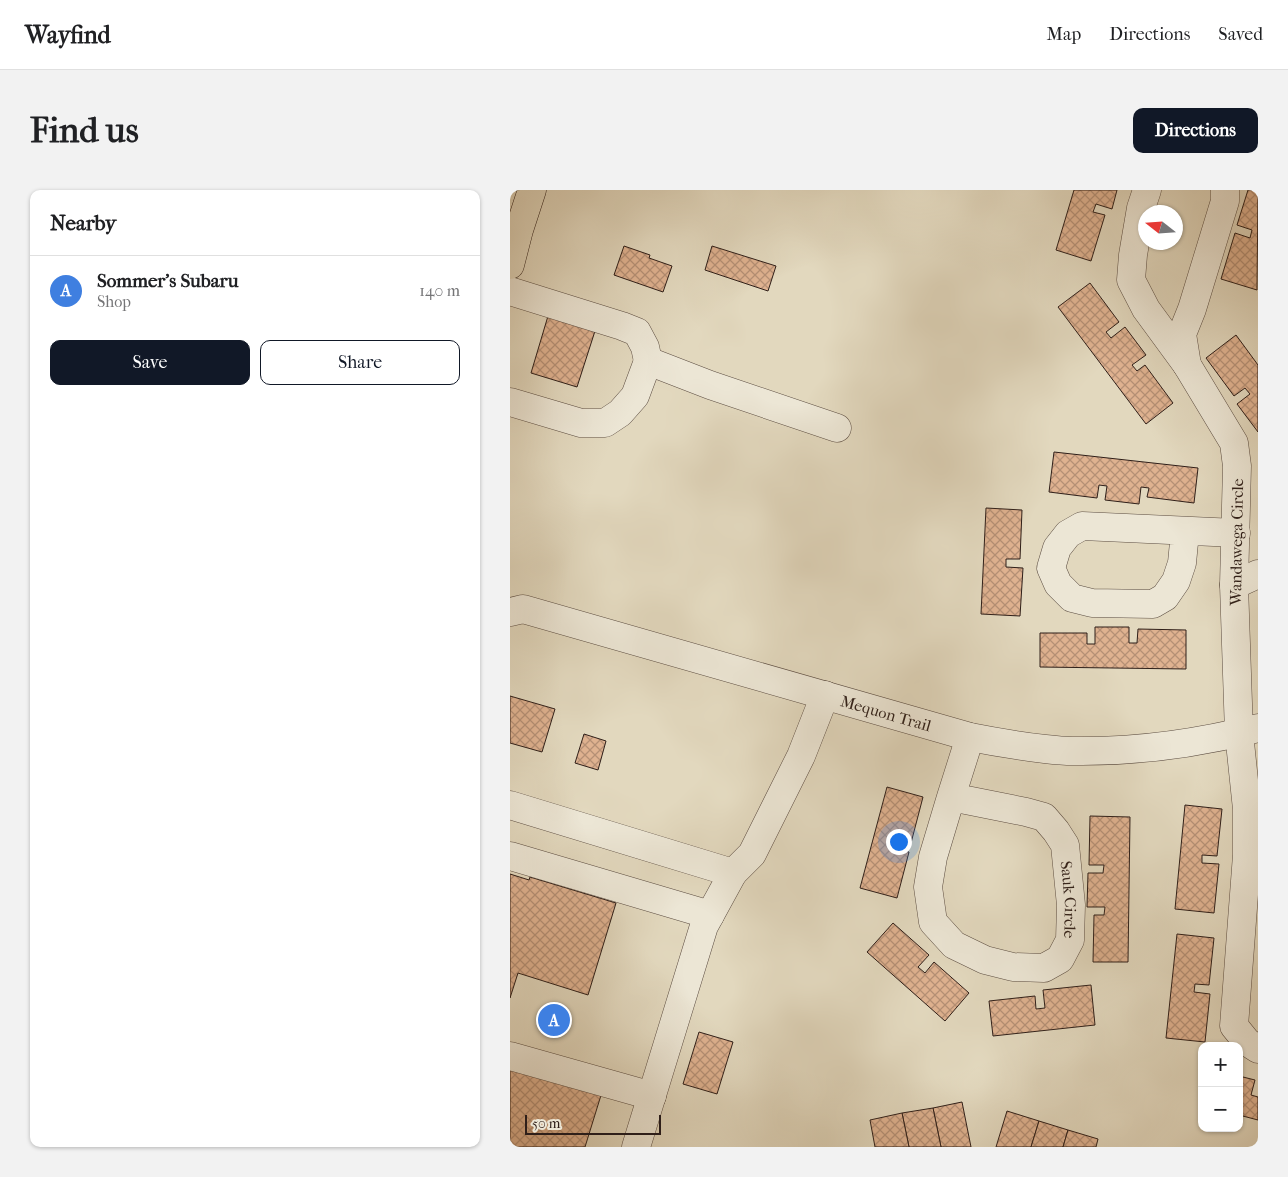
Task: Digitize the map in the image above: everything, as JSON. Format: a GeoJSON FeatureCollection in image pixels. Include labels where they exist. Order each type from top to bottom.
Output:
{"type":"FeatureCollection","features":[{"type":"Feature","properties":{"kind":"main road"},"geometry":{"type":"LineString","coordinates":[[510,265],[532,190]]}},
{"type":"Feature","properties":{"kind":"street","name":"Wandawega Circle"},"geometry":{"type":"LineString","coordinates":[[1147,190],[1133,255],[1131,280],[1146,309],[1187,365],[1215,409],[1234,443],[1237,466],[1236,533],[1246,579],[1248,731],[1252,805],[1234,1026],[1247,1042],[1258,1049]]}},
{"type":"Feature","properties":{"kind":"street","name":"Wandawega Circle"},"geometry":{"type":"LineString","coordinates":[[1187,365],[1182,334],[1192,309],[1225,202],[1225,190]]}},
{"type":"Feature","properties":{"kind":"street"},"geometry":{"type":"LineString","coordinates":[[510,291],[637,332],[645,346],[648,361],[635,396],[620,413],[605,423],[580,423],[510,402]]}},
{"type":"Feature","properties":{"kind":"street"},"geometry":{"type":"LineString","coordinates":[[648,361],[710,385],[837,428]]}},
{"type":"Feature","properties":{"kind":"street"},"geometry":{"type":"LineString","coordinates":[[1185,532],[1182,563],[1176,581],[1165,597],[1153,604],[1092,603],[1072,598],[1058,584],[1051,568],[1057,548],[1068,534],[1082,526],[1236,533]]}},
{"type":"Feature","properties":{"kind":"street","name":"Mequon Trail"},"geometry":{"type":"LineString","coordinates":[[514,605],[970,737],[1009,744],[1070,751],[1128,749],[1176,744],[1248,731]]}},
{"type":"Feature","properties":{"kind":"street"},"geometry":{"type":"LineString","coordinates":[[636,1147],[704,926],[733,873],[752,854],[801,756],[825,695]]}},
{"type":"Feature","properties":{"kind":"street","name":"Sauk Circle"},"geometry":{"type":"LineString","coordinates":[[951,797],[1044,817],[1056,830],[1066,846],[1071,905],[1070,940],[1060,959],[1044,968],[1013,966],[985,960],[954,945],[933,922],[928,887],[933,857],[951,797],[970,737]]}},
{"type":"Feature","properties":{"kind":"street"},"geometry":{"type":"LineString","coordinates":[[510,804],[733,873]]}},
{"type":"Feature","properties":{"kind":"street"},"geometry":{"type":"LineString","coordinates":[[510,856],[710,915]]}},
{"type":"Feature","properties":{"kind":"street"},"geometry":{"type":"LineString","coordinates":[[510,1056],[652,1096]]}},
{"type":"Feature","properties":{"kind":"building"},"geometry":{"type":"Polygon","coordinates":[[[1074,190],[1117,190],[1112,209],[1096,204],[1093,212],[1105,215],[1091,261],[1056,250],[1074,190]]]}},
{"type":"Feature","properties":{"kind":"building"},"geometry":{"type":"Polygon","coordinates":[[[1248,190],[1258,190],[1257,290],[1221,279],[1235,233],[1250,238],[1252,230],[1237,225],[1248,190]]]}},
{"type":"Feature","properties":{"kind":"building"},"geometry":{"type":"Polygon","coordinates":[[[624,246],[650,255],[649,258],[672,266],[663,292],[614,275],[624,246]]]}},
{"type":"Feature","properties":{"kind":"building"},"geometry":{"type":"Polygon","coordinates":[[[712,246],[776,266],[768,291],[705,270],[712,246]]]}},
{"type":"Feature","properties":{"kind":"building"},"geometry":{"type":"Polygon","coordinates":[[[1090,283],[1119,322],[1106,332],[1111,338],[1125,327],[1146,355],[1132,365],[1137,371],[1145,365],[1173,403],[1146,424],[1058,307],[1090,283]]]}},
{"type":"Feature","properties":{"kind":"building"},"geometry":{"type":"Polygon","coordinates":[[[548,316],[595,331],[577,387],[531,373],[548,316]]]}},
{"type":"Feature","properties":{"kind":"building"},"geometry":{"type":"Polygon","coordinates":[[[1236,335],[1258,365],[1258,432],[1237,404],[1250,394],[1245,388],[1234,396],[1206,358],[1236,335]]]}},
{"type":"Feature","properties":{"kind":"building"},"geometry":{"type":"Polygon","coordinates":[[[1054,452],[1198,468],[1194,503],[1147,497],[1149,488],[1141,487],[1139,504],[1105,500],[1107,486],[1099,485],[1097,498],[1049,492],[1054,452]]]}},
{"type":"Feature","properties":{"kind":"building"},"geometry":{"type":"Polygon","coordinates":[[[986,508],[1022,510],[1020,559],[1006,559],[1006,567],[1023,568],[1020,616],[981,614],[986,508]]]}},
{"type":"Feature","properties":{"kind":"building"},"geometry":{"type":"Polygon","coordinates":[[[1095,627],[1129,627],[1129,643],[1137,643],[1138,629],[1186,630],[1186,669],[1040,667],[1040,633],[1087,633],[1087,644],[1095,644],[1095,627]]]}},
{"type":"Feature","properties":{"kind":"building"},"geometry":{"type":"Polygon","coordinates":[[[510,696],[555,709],[542,752],[510,743],[510,696]]]}},
{"type":"Feature","properties":{"kind":"building"},"geometry":{"type":"Polygon","coordinates":[[[584,734],[606,741],[598,770],[575,763],[584,734]]]}},
{"type":"Feature","properties":{"kind":"building"},"geometry":{"type":"Polygon","coordinates":[[[887,787],[923,797],[911,843],[897,839],[895,848],[909,852],[897,898],[860,888],[887,787]]]}},
{"type":"Feature","properties":{"kind":"building"},"geometry":{"type":"Polygon","coordinates":[[[1185,805],[1222,809],[1217,856],[1202,855],[1202,863],[1219,864],[1214,913],[1175,909],[1185,805]]]}},
{"type":"Feature","properties":{"kind":"building"},"geometry":{"type":"Polygon","coordinates":[[[1090,816],[1130,817],[1128,962],[1093,962],[1094,915],[1104,915],[1105,907],[1087,907],[1088,873],[1103,873],[1104,865],[1089,865],[1090,816]]]}},
{"type":"Feature","properties":{"kind":"building"},"geometry":{"type":"Polygon","coordinates":[[[510,874],[529,880],[530,877],[616,903],[588,995],[518,973],[510,998],[510,874]]]}},
{"type":"Feature","properties":{"kind":"building"},"geometry":{"type":"Polygon","coordinates":[[[893,923],[929,955],[918,967],[925,973],[934,962],[969,993],[945,1021],[867,952],[893,923]]]}},
{"type":"Feature","properties":{"kind":"building"},"geometry":{"type":"Polygon","coordinates":[[[1177,934],[1214,938],[1209,985],[1195,984],[1194,992],[1210,994],[1205,1042],[1166,1038],[1177,934]]]}},
{"type":"Feature","properties":{"kind":"building"},"geometry":{"type":"Polygon","coordinates":[[[1091,985],[1095,1025],[993,1036],[989,1001],[1035,996],[1036,1009],[1045,1008],[1043,990],[1091,985]]]}},
{"type":"Feature","properties":{"kind":"building"},"geometry":{"type":"Polygon","coordinates":[[[699,1032],[733,1042],[717,1094],[683,1084],[699,1032]]]}},
{"type":"Feature","properties":{"kind":"building"},"geometry":{"type":"Polygon","coordinates":[[[510,1063],[602,1092],[585,1147],[510,1147],[510,1063]]]}},
{"type":"Feature","properties":{"kind":"building"},"geometry":{"type":"Polygon","coordinates":[[[1243,1077],[1255,1080],[1251,1095],[1258,1097],[1258,1120],[1243,1116],[1243,1077]]]}},
{"type":"Feature","properties":{"kind":"building"},"geometry":{"type":"Polygon","coordinates":[[[962,1102],[971,1147],[941,1147],[933,1108],[962,1102]]]}},
{"type":"Feature","properties":{"kind":"building"},"geometry":{"type":"Polygon","coordinates":[[[933,1108],[941,1147],[909,1147],[902,1113],[933,1108]]]}},
{"type":"Feature","properties":{"kind":"building"},"geometry":{"type":"Polygon","coordinates":[[[1007,1111],[1039,1121],[1031,1147],[996,1147],[1007,1111]]]}},
{"type":"Feature","properties":{"kind":"building"},"geometry":{"type":"Polygon","coordinates":[[[902,1113],[909,1147],[875,1147],[870,1120],[902,1113]]]}},
{"type":"Feature","properties":{"kind":"building"},"geometry":{"type":"Polygon","coordinates":[[[1039,1121],[1068,1130],[1063,1147],[1031,1147],[1039,1121]]]}},
{"type":"Feature","properties":{"kind":"building"},"geometry":{"type":"Polygon","coordinates":[[[1068,1130],[1098,1139],[1096,1147],[1063,1147],[1068,1130]]]}},
{"type":"Feature","properties":{"kind":"place","name":"Sommer's Subaru"},"geometry":{"type":"Point","coordinates":[554,1020]}}]}
